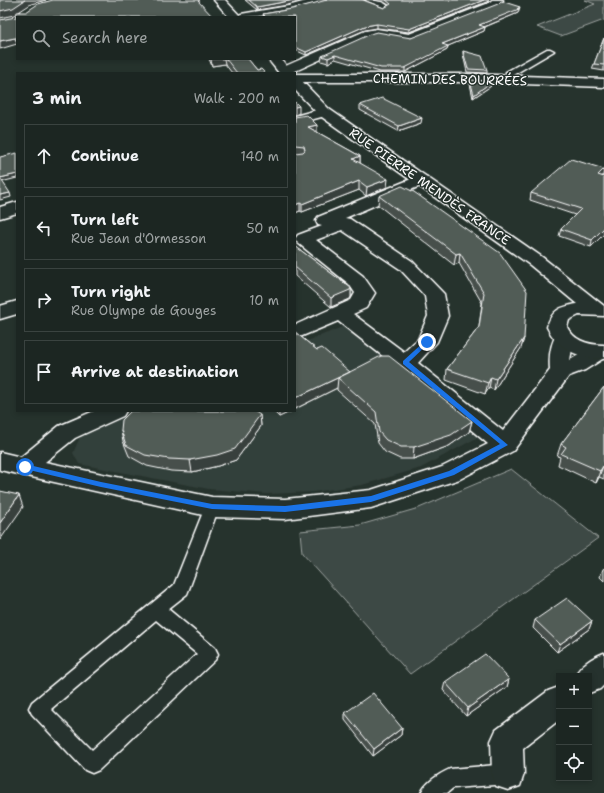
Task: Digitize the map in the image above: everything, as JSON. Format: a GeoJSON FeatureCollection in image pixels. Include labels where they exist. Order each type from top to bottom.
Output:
{"type":"FeatureCollection","features":[{"type":"Feature","properties":{"kind":"street"},"geometry":{"type":"LineString","coordinates":[[219,0],[233,16]]}},
{"type":"Feature","properties":{"kind":"street"},"geometry":{"type":"LineString","coordinates":[[247,16],[289,9],[322,0]]}},
{"type":"Feature","properties":{"kind":"street"},"geometry":{"type":"LineString","coordinates":[[368,0],[384,7]]}},
{"type":"Feature","properties":{"kind":"street"},"geometry":{"type":"LineString","coordinates":[[293,72],[369,33],[377,32],[410,38],[493,5],[498,0]]}},
{"type":"Feature","properties":{"kind":"street"},"geometry":{"type":"LineString","coordinates":[[275,60],[287,72]]}},
{"type":"Feature","properties":{"kind":"street","name":"CHEMIN DES BOURRÉES"},"geometry":{"type":"LineString","coordinates":[[296,74],[509,79],[604,83]]}},
{"type":"Feature","properties":{"kind":"street","name":"RUE PIERRE MENDÈS FRANCE"},"geometry":{"type":"LineString","coordinates":[[296,83],[324,112],[536,261],[601,311]]}},
{"type":"Feature","properties":{"kind":"street"},"geometry":{"type":"LineString","coordinates":[[296,120],[324,112]]}},
{"type":"Feature","properties":{"kind":"street"},"geometry":{"type":"LineString","coordinates":[[296,232],[421,180]]}},
{"type":"Feature","properties":{"kind":"street"},"geometry":{"type":"LineString","coordinates":[[0,212],[16,207]]}},
{"type":"Feature","properties":{"kind":"street"},"geometry":{"type":"LineString","coordinates":[[296,333],[359,304],[365,293],[356,280],[304,239],[344,223],[406,265],[434,294],[438,316],[427,342],[405,362]]}},
{"type":"Feature","properties":{"kind":"street","name":"RUE PIERRE MENDÈS FRANCE"},"geometry":{"type":"LineString","coordinates":[[536,261],[559,295],[565,314]]}},
{"type":"Feature","properties":{"kind":"street"},"geometry":{"type":"LineString","coordinates":[[0,313],[16,307]]}},
{"type":"Feature","properties":{"kind":"street"},"geometry":{"type":"LineString","coordinates":[[601,311],[579,309],[565,314],[557,322],[557,327],[564,338],[580,348],[603,352]]}},
{"type":"Feature","properties":{"kind":"street"},"geometry":{"type":"LineString","coordinates":[[340,313],[405,362],[505,445]]}},
{"type":"Feature","properties":{"kind":"street"},"geometry":{"type":"LineString","coordinates":[[561,371],[559,358],[564,338]]}},
{"type":"Feature","properties":{"kind":"street"},"geometry":{"type":"LineString","coordinates":[[0,461],[212,507],[285,509],[371,499],[451,473],[505,445],[561,371],[578,365],[591,356],[603,352]]}},
{"type":"Feature","properties":{"kind":"street"},"geometry":{"type":"LineString","coordinates":[[25,467],[67,432],[113,412]]}},
{"type":"Feature","properties":{"kind":"street"},"geometry":{"type":"LineString","coordinates":[[592,677],[604,668]]}},
{"type":"Feature","properties":{"kind":"street"},"geometry":{"type":"LineString","coordinates":[[508,774],[507,741],[556,704]]}},
{"type":"Feature","properties":{"kind":"lane"},"geometry":{"type":"LineString","coordinates":[[509,79],[509,74],[550,51]]}},
{"type":"Feature","properties":{"kind":"lane"},"geometry":{"type":"LineString","coordinates":[[157,610],[209,654],[92,763],[38,708],[181,589],[212,507]]}},
{"type":"Feature","properties":{"kind":"lane"},"geometry":{"type":"LineString","coordinates":[[431,793],[450,779],[508,774]]}},
{"type":"Feature","properties":{"kind":"shaded area"},"geometry":{"type":"Polygon","coordinates":[[[585,0],[604,0],[604,20],[561,36],[537,27],[595,4],[585,0]]]}},
{"type":"Feature","properties":{"kind":"shaded area"},"geometry":{"type":"Polygon","coordinates":[[[347,325],[482,435],[421,468],[362,485],[313,492],[267,494],[209,489],[79,464],[73,453],[81,435],[137,412],[296,412],[296,346],[347,325]]]}},
{"type":"Feature","properties":{"kind":"shaded area"},"geometry":{"type":"Polygon","coordinates":[[[511,469],[598,538],[410,674],[302,553],[300,531],[360,525],[419,508],[511,469]]]}},
{"type":"Feature","properties":{"kind":"building"},"geometry":{"type":"Polygon","coordinates":[[[0,0],[25,0],[13,8],[0,11],[0,0]]]}},
{"type":"Feature","properties":{"kind":"building"},"geometry":{"type":"Polygon","coordinates":[[[53,0],[199,0],[200,1],[198,1],[212,16],[16,16],[17,12],[26,12],[38,4],[53,0]]]}},
{"type":"Feature","properties":{"kind":"building"},"geometry":{"type":"Polygon","coordinates":[[[249,0],[294,0],[257,7],[249,0]]]}},
{"type":"Feature","properties":{"kind":"building"},"geometry":{"type":"Polygon","coordinates":[[[327,0],[363,0],[384,8],[391,4],[386,0],[484,0],[409,29],[377,24],[365,26],[306,52],[296,47],[296,16],[265,16],[263,14],[292,9],[327,0]]]}},
{"type":"Feature","properties":{"kind":"building"},"geometry":{"type":"Polygon","coordinates":[[[501,1],[520,7],[517,9],[519,9],[479,25],[485,27],[442,44],[448,46],[405,68],[381,68],[335,55],[328,58],[322,56],[377,32],[411,38],[498,4],[501,1]]]}},
{"type":"Feature","properties":{"kind":"building"},"geometry":{"type":"Polygon","coordinates":[[[16,17],[16,38],[0,41],[0,20],[16,17]]]}},
{"type":"Feature","properties":{"kind":"building"},"geometry":{"type":"Polygon","coordinates":[[[604,38],[604,65],[594,64],[604,38]]]}},
{"type":"Feature","properties":{"kind":"building"},"geometry":{"type":"Polygon","coordinates":[[[463,51],[482,56],[487,70],[468,69],[463,51]]]}},
{"type":"Feature","properties":{"kind":"building"},"geometry":{"type":"Polygon","coordinates":[[[227,60],[249,60],[257,70],[261,69],[264,72],[236,72],[227,60]]]}},
{"type":"Feature","properties":{"kind":"building"},"geometry":{"type":"Polygon","coordinates":[[[470,80],[491,81],[491,82],[474,95],[470,80]]]}},
{"type":"Feature","properties":{"kind":"building"},"geometry":{"type":"Polygon","coordinates":[[[382,98],[422,118],[399,126],[360,105],[382,98]]]}},
{"type":"Feature","properties":{"kind":"building"},"geometry":{"type":"Polygon","coordinates":[[[307,115],[317,125],[308,127],[360,156],[353,159],[388,179],[367,187],[359,181],[302,204],[296,205],[296,153],[303,152],[305,150],[304,146],[296,145],[296,117],[307,115]]]}},
{"type":"Feature","properties":{"kind":"building"},"geometry":{"type":"Polygon","coordinates":[[[16,153],[16,174],[0,178],[0,157],[16,153]]]}},
{"type":"Feature","properties":{"kind":"building"},"geometry":{"type":"Polygon","coordinates":[[[571,159],[604,169],[598,175],[604,177],[604,228],[592,240],[561,229],[581,209],[531,193],[571,159]]]}},
{"type":"Feature","properties":{"kind":"building"},"geometry":{"type":"Polygon","coordinates":[[[0,178],[10,193],[0,195],[0,178]]]}},
{"type":"Feature","properties":{"kind":"building"},"geometry":{"type":"Polygon","coordinates":[[[402,186],[414,192],[500,253],[527,291],[524,338],[496,379],[491,377],[488,383],[447,369],[479,327],[484,293],[460,253],[456,254],[379,196],[402,186]]]}},
{"type":"Feature","properties":{"kind":"building"},"geometry":{"type":"Polygon","coordinates":[[[296,247],[351,288],[350,290],[331,298],[296,268],[296,247]]]}},
{"type":"Feature","properties":{"kind":"building"},"geometry":{"type":"Polygon","coordinates":[[[296,333],[317,350],[322,348],[350,372],[296,398],[296,333]]]}},
{"type":"Feature","properties":{"kind":"building"},"geometry":{"type":"Polygon","coordinates":[[[381,356],[389,356],[472,421],[451,435],[414,447],[401,447],[386,440],[379,432],[376,412],[338,378],[381,356]]]}},
{"type":"Feature","properties":{"kind":"building"},"geometry":{"type":"Polygon","coordinates":[[[604,387],[604,466],[600,471],[561,454],[566,447],[561,444],[604,387]]]}},
{"type":"Feature","properties":{"kind":"building"},"geometry":{"type":"Polygon","coordinates":[[[130,412],[256,412],[260,415],[235,449],[217,455],[190,460],[169,459],[145,455],[126,445],[121,430],[122,420],[130,412]]]}},
{"type":"Feature","properties":{"kind":"building"},"geometry":{"type":"Polygon","coordinates":[[[0,491],[19,495],[0,523],[0,491]]]}},
{"type":"Feature","properties":{"kind":"building"},"geometry":{"type":"Polygon","coordinates":[[[567,598],[592,621],[560,644],[535,620],[567,598]]]}},
{"type":"Feature","properties":{"kind":"building"},"geometry":{"type":"Polygon","coordinates":[[[485,654],[509,679],[468,708],[445,682],[485,654]]]}},
{"type":"Feature","properties":{"kind":"building"},"geometry":{"type":"Polygon","coordinates":[[[373,693],[402,728],[374,749],[345,713],[373,693]]]}},
{"type":"Feature","properties":{"kind":"route"},"geometry":{"type":"LineString","coordinates":[[25,467],[212,507],[285,509],[371,499],[451,473],[505,445],[405,362],[416,354],[427,342]]}}]}
